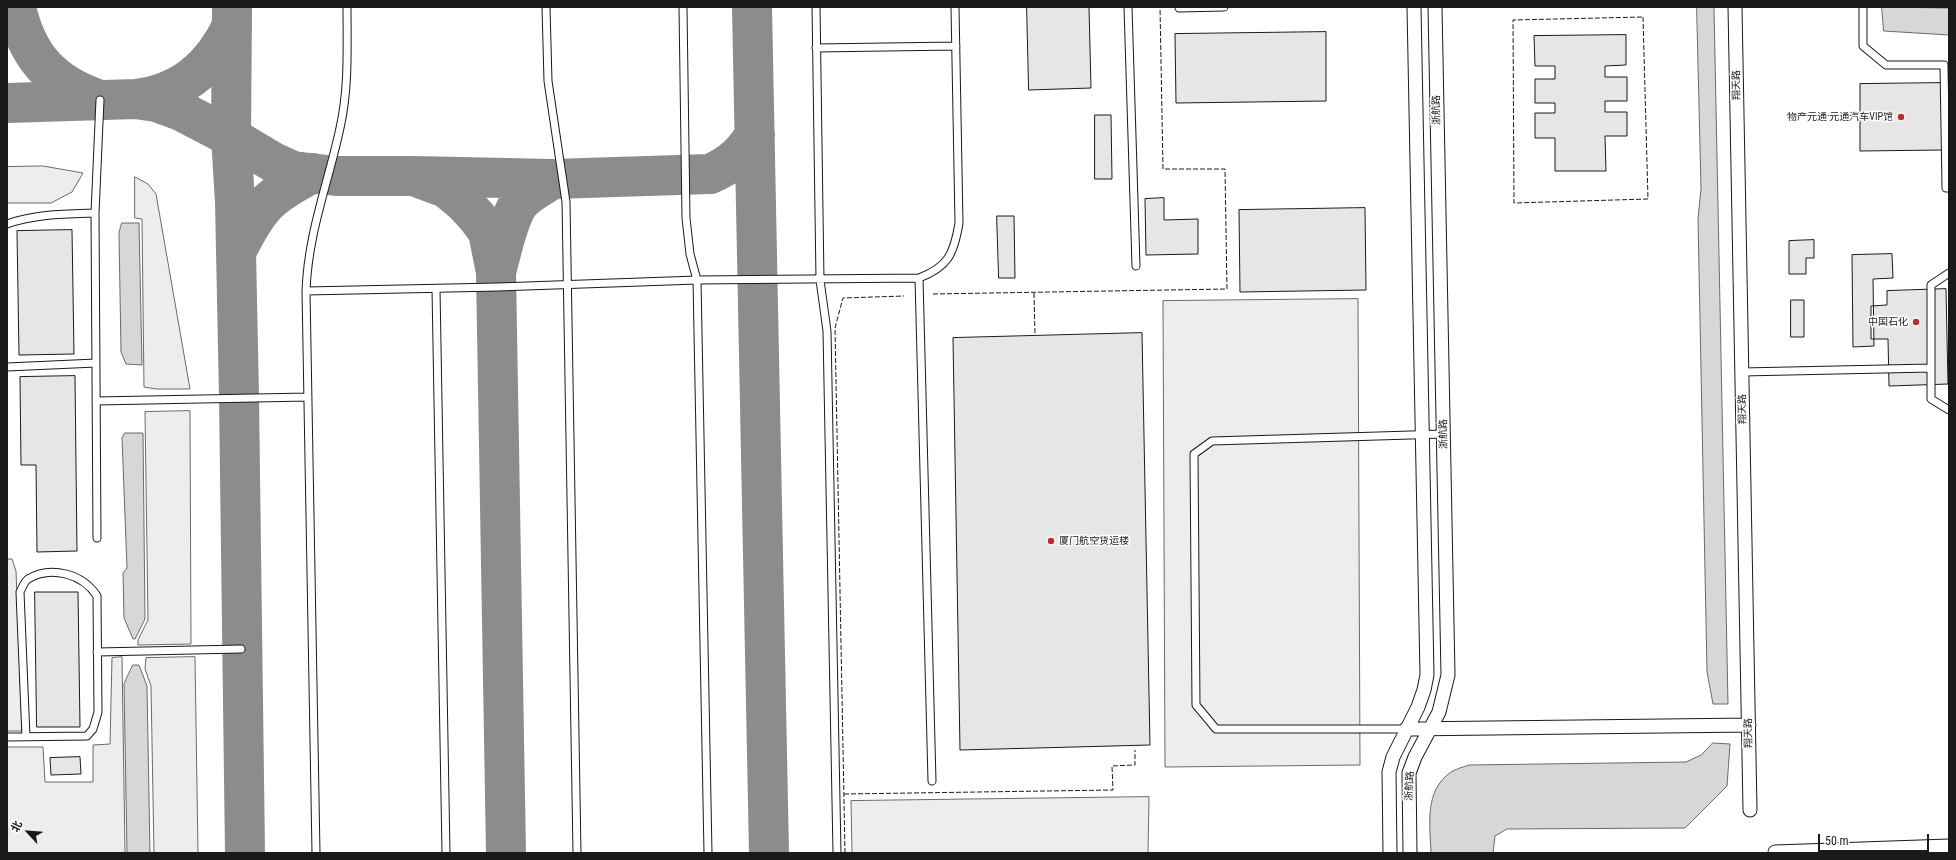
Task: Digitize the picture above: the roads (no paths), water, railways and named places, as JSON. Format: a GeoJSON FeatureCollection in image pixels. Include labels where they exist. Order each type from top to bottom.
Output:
{"type":"FeatureCollection","features":[{"type":"Feature","properties":{"kind":"street","name":"浙航路"},"geometry":{"type":"LineString","coordinates":[[1390,853],[1389,772],[1392,757],[1418,707],[1427,675],[1414,7]]}},
{"type":"Feature","properties":{"kind":"street","name":"浙航路"},"geometry":{"type":"LineString","coordinates":[[1410,853],[1409,773],[1415,757],[1439,712],[1448,675],[1435,7]]}},
{"type":"Feature","properties":{"kind":"street","name":"翔天路"},"geometry":{"type":"LineString","coordinates":[[1735,7],[1750,810]]}},
{"type":"Feature","properties":{"kind":"street"},"geometry":{"type":"LineString","coordinates":[[1406,729],[1748,725]]}},
{"type":"Feature","properties":{"kind":"street"},"geometry":{"type":"LineString","coordinates":[[1775,852],[1949,846]]}},
{"type":"Feature","properties":{"kind":"lane"},"geometry":{"type":"LineString","coordinates":[[316,853],[306,291],[311,238],[340,127],[345,97],[348,74],[347,7]]}},
{"type":"Feature","properties":{"kind":"lane"},"geometry":{"type":"LineString","coordinates":[[546,7],[548,81],[566,202],[566,285],[578,853]]}},
{"type":"Feature","properties":{"kind":"lane"},"geometry":{"type":"LineString","coordinates":[[683,7],[686,218],[690,254],[697,280],[708,853]]}},
{"type":"Feature","properties":{"kind":"lane"},"geometry":{"type":"LineString","coordinates":[[816,7],[820,280],[827,331],[837,853]]}},
{"type":"Feature","properties":{"kind":"lane"},"geometry":{"type":"LineString","coordinates":[[306,291],[436,289],[697,280],[919,278],[934,272],[949,259],[956,242],[959,223],[955,7]]}},
{"type":"Feature","properties":{"kind":"lane"},"geometry":{"type":"LineString","coordinates":[[1128,7],[1136,266]]}},
{"type":"Feature","properties":{"kind":"lane"},"geometry":{"type":"LineString","coordinates":[[1179,8],[1224,7]]}},
{"type":"Feature","properties":{"kind":"lane"},"geometry":{"type":"LineString","coordinates":[[1863,7],[1863,46],[1886,65],[1944,65],[1946,188],[1949,188]]}},
{"type":"Feature","properties":{"kind":"lane"},"geometry":{"type":"LineString","coordinates":[[816,48],[956,46]]}},
{"type":"Feature","properties":{"kind":"lane"},"geometry":{"type":"LineString","coordinates":[[97,538],[95,213],[100,100]]}},
{"type":"Feature","properties":{"kind":"lane"},"geometry":{"type":"LineString","coordinates":[[7,224],[21,219],[50,215],[95,213]]}},
{"type":"Feature","properties":{"kind":"lane"},"geometry":{"type":"LineString","coordinates":[[1949,273],[1931,285],[1931,399],[1949,410]]}},
{"type":"Feature","properties":{"kind":"lane"},"geometry":{"type":"LineString","coordinates":[[919,278],[932,781]]}},
{"type":"Feature","properties":{"kind":"lane"},"geometry":{"type":"LineString","coordinates":[[436,289],[446,853]]}},
{"type":"Feature","properties":{"kind":"lane"},"geometry":{"type":"LineString","coordinates":[[7,367],[96,363]]}},
{"type":"Feature","properties":{"kind":"lane"},"geometry":{"type":"LineString","coordinates":[[1742,372],[1931,368]]}},
{"type":"Feature","properties":{"kind":"lane"},"geometry":{"type":"LineString","coordinates":[[96,401],[308,397]]}},
{"type":"Feature","properties":{"kind":"lane"},"geometry":{"type":"LineString","coordinates":[[1406,729],[1216,729],[1196,705],[1194,454],[1212,441],[1444,434]]}},
{"type":"Feature","properties":{"kind":"lane"},"geometry":{"type":"LineString","coordinates":[[7,737],[26,737],[87,736],[93,729],[98,712],[97,596],[91,587],[84,581],[69,574],[44,573],[27,580],[20,592],[26,737]]}},
{"type":"Feature","properties":{"kind":"lane"},"geometry":{"type":"LineString","coordinates":[[97,652],[241,649]]}},
{"type":"Feature","properties":{"kind":"place","name":"物产元通·元通汽车VIP馆"},"geometry":{"type":"Point","coordinates":[1901,117]}},
{"type":"Feature","properties":{"kind":"place","name":"中国石化"},"geometry":{"type":"Point","coordinates":[1916,322]}},
{"type":"Feature","properties":{"kind":"place","name":"厦门航空货运楼"},"geometry":{"type":"Point","coordinates":[1051,541]}}]}
